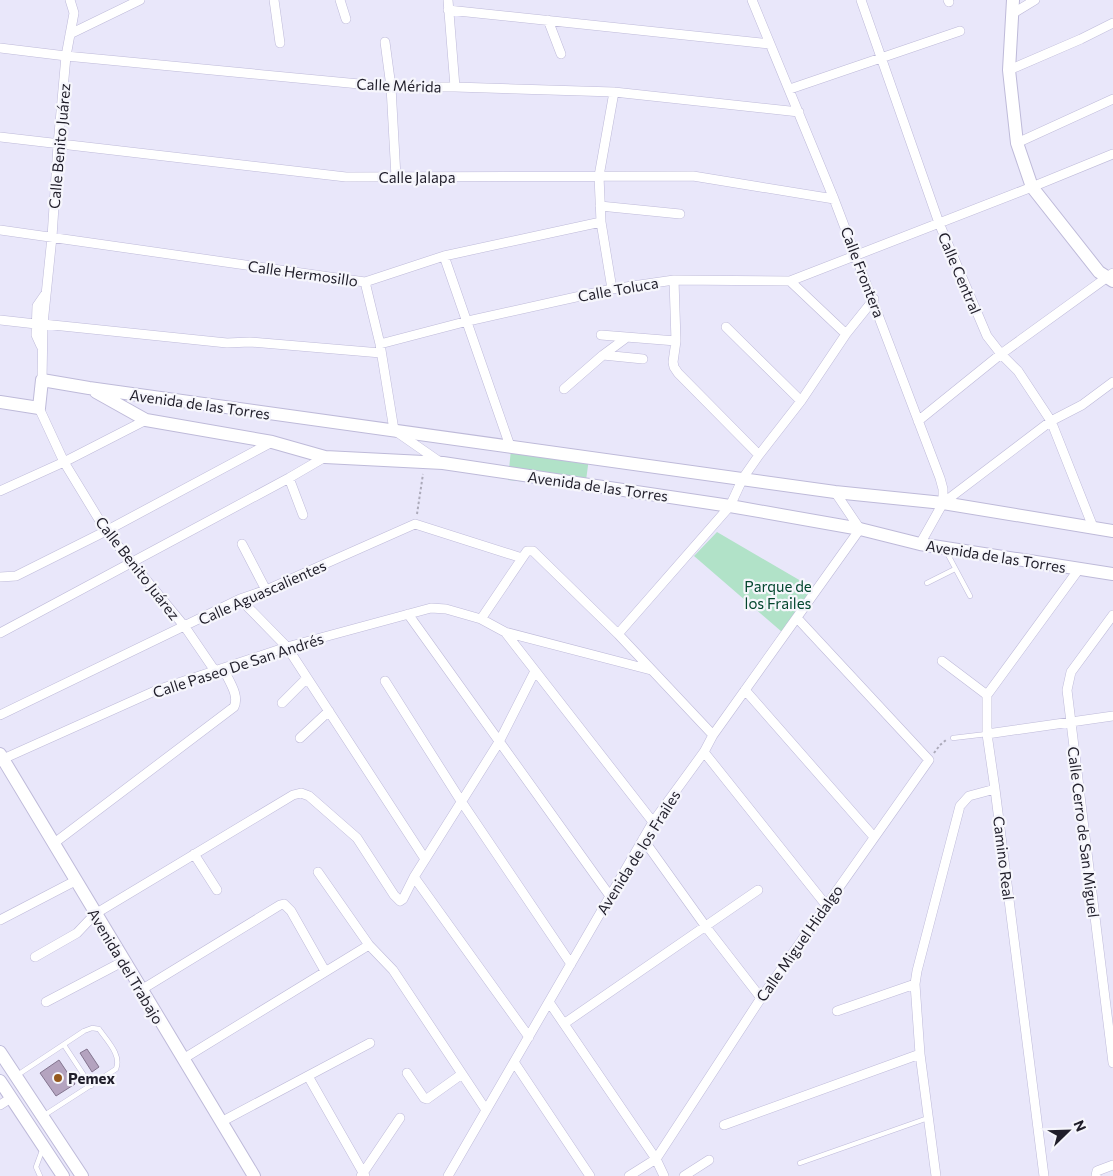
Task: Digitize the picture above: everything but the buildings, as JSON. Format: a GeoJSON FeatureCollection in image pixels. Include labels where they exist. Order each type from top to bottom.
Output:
{"type":"FeatureCollection","features":[{"type":"Feature","properties":{"kind":"street","name":"Calle Benito Juárez"},"geometry":{"type":"LineString","coordinates":[[53,844],[234,708],[236,702],[236,696],[219,669],[131,564],[106,531],[64,462],[39,408],[42,380],[40,324],[46,293],[52,238],[66,56],[74,12],[70,0]]}},
{"type":"Feature","properties":{"kind":"street"},"geometry":{"type":"LineString","coordinates":[[70,34],[140,0]]}},
{"type":"Feature","properties":{"kind":"street"},"geometry":{"type":"LineString","coordinates":[[274,0],[280,43]]}},
{"type":"Feature","properties":{"kind":"street"},"geometry":{"type":"LineString","coordinates":[[340,0],[346,19]]}},
{"type":"Feature","properties":{"kind":"street","name":"Calle Frontera"},"geometry":{"type":"LineString","coordinates":[[752,0],[790,89],[874,299],[940,478],[943,489],[943,503]]}},
{"type":"Feature","properties":{"kind":"street","name":"Calle Central"},"geometry":{"type":"LineString","coordinates":[[862,0],[939,223],[987,336],[1018,371],[1051,421],[1093,527]]}},
{"type":"Feature","properties":{"kind":"street"},"geometry":{"type":"LineString","coordinates":[[1013,0],[1009,70],[1017,143],[1032,187],[1099,272],[1111,277]]}},
{"type":"Feature","properties":{"kind":"street"},"geometry":{"type":"LineString","coordinates":[[1012,14],[1035,0]]}},
{"type":"Feature","properties":{"kind":"street"},"geometry":{"type":"LineString","coordinates":[[455,87],[448,5],[548,20],[770,44]]}},
{"type":"Feature","properties":{"kind":"street"},"geometry":{"type":"LineString","coordinates":[[548,20],[561,54]]}},
{"type":"Feature","properties":{"kind":"street"},"geometry":{"type":"LineString","coordinates":[[1009,70],[1113,23]]}},
{"type":"Feature","properties":{"kind":"street"},"geometry":{"type":"LineString","coordinates":[[790,89],[960,31]]}},
{"type":"Feature","properties":{"kind":"street"},"geometry":{"type":"LineString","coordinates":[[385,42],[391,87],[396,177]]}},
{"type":"Feature","properties":{"kind":"street","name":"Calle Mérida"},"geometry":{"type":"LineString","coordinates":[[0,48],[391,87],[614,92],[799,112]]}},
{"type":"Feature","properties":{"kind":"street"},"geometry":{"type":"LineString","coordinates":[[612,289],[601,222],[599,176],[614,92]]}},
{"type":"Feature","properties":{"kind":"street"},"geometry":{"type":"LineString","coordinates":[[1017,143],[1113,100]]}},
{"type":"Feature","properties":{"kind":"street","name":"Calle Jalapa"},"geometry":{"type":"LineString","coordinates":[[0,137],[346,177],[694,176],[834,199]]}},
{"type":"Feature","properties":{"kind":"street","name":"Calle Toluca"},"geometry":{"type":"LineString","coordinates":[[0,320],[227,343],[250,342],[380,349],[468,321],[612,289],[674,280],[790,281],[1113,154]]}},
{"type":"Feature","properties":{"kind":"street"},"geometry":{"type":"LineString","coordinates":[[600,206],[680,214]]}},
{"type":"Feature","properties":{"kind":"street","name":"Calle Hermosillo"},"geometry":{"type":"LineString","coordinates":[[0,230],[365,282],[444,256],[601,222]]}},
{"type":"Feature","properties":{"kind":"street"},"geometry":{"type":"LineString","coordinates":[[444,256],[510,446]]}},
{"type":"Feature","properties":{"kind":"street"},"geometry":{"type":"LineString","coordinates":[[918,422],[1001,354],[1111,277]]}},
{"type":"Feature","properties":{"kind":"street"},"geometry":{"type":"LineString","coordinates":[[674,280],[676,341],[674,367],[759,455]]}},
{"type":"Feature","properties":{"kind":"street"},"geometry":{"type":"LineString","coordinates":[[790,281],[846,334]]}},
{"type":"Feature","properties":{"kind":"street"},"geometry":{"type":"LineString","coordinates":[[365,282],[380,349],[394,430],[443,463]]}},
{"type":"Feature","properties":{"kind":"street"},"geometry":{"type":"LineString","coordinates":[[618,634],[730,506],[742,478],[801,401],[846,334],[874,299]]}},
{"type":"Feature","properties":{"kind":"street"},"geometry":{"type":"LineString","coordinates":[[726,327],[801,401]]}},
{"type":"Feature","properties":{"kind":"street"},"geometry":{"type":"LineString","coordinates":[[601,336],[676,341]]}},
{"type":"Feature","properties":{"kind":"street"},"geometry":{"type":"LineString","coordinates":[[564,389],[626,338]]}},
{"type":"Feature","properties":{"kind":"street"},"geometry":{"type":"LineString","coordinates":[[604,355],[643,359]]}},
{"type":"Feature","properties":{"kind":"street","name":"Avenida de las Torres"},"geometry":{"type":"LineString","coordinates":[[42,380],[835,492],[943,503],[1113,531]]}},
{"type":"Feature","properties":{"kind":"street"},"geometry":{"type":"LineString","coordinates":[[920,544],[943,503],[1051,421],[1082,405],[1113,382]]}},
{"type":"Feature","properties":{"kind":"street","name":"Avenida de las Torres"},"geometry":{"type":"LineString","coordinates":[[89,388],[146,420],[272,442],[325,457],[443,463],[730,506],[860,530],[920,544],[1113,574]]}},
{"type":"Feature","properties":{"kind":"street"},"geometry":{"type":"LineString","coordinates":[[0,402],[39,408]]}},
{"type":"Feature","properties":{"kind":"street"},"geometry":{"type":"LineString","coordinates":[[0,491],[64,462],[146,420]]}},
{"type":"Feature","properties":{"kind":"street"},"geometry":{"type":"LineString","coordinates":[[0,576],[16,576],[106,531],[272,442]]}},
{"type":"Feature","properties":{"kind":"street"},"geometry":{"type":"LineString","coordinates":[[0,633],[131,564],[325,457]]}},
{"type":"Feature","properties":{"kind":"street"},"geometry":{"type":"LineString","coordinates":[[289,478],[303,515]]}},
{"type":"Feature","properties":{"kind":"street"},"geometry":{"type":"LineString","coordinates":[[835,492],[860,530]]}},
{"type":"Feature","properties":{"kind":"street"},"geometry":{"type":"LineString","coordinates":[[415,524],[522,558]]}},
{"type":"Feature","properties":{"kind":"street","name":"Calle Aguascalientes"},"geometry":{"type":"LineString","coordinates":[[0,715],[240,599],[266,590],[415,524]]}},
{"type":"Feature","properties":{"kind":"street","name":"Avenida de los Frailes"},"geometry":{"type":"LineString","coordinates":[[448,1176],[653,822],[860,530]]}},
{"type":"Feature","properties":{"kind":"street"},"geometry":{"type":"LineString","coordinates":[[242,544],[266,590]]}},
{"type":"Feature","properties":{"kind":"street"},"geometry":{"type":"LineString","coordinates":[[481,619],[527,551],[533,550],[618,634],[713,735]]}},
{"type":"Feature","properties":{"kind":"street"},"geometry":{"type":"LineString","coordinates":[[942,661],[987,694],[1080,569]]}},
{"type":"Feature","properties":{"kind":"street"},"geometry":{"type":"LineString","coordinates":[[240,599],[287,647],[425,859]]}},
{"type":"Feature","properties":{"kind":"street","name":"Calle Paseo De San Andrés"},"geometry":{"type":"LineString","coordinates":[[1,757],[157,690],[287,647],[431,608],[439,608],[481,619],[505,632]]}},
{"type":"Feature","properties":{"kind":"street"},"geometry":{"type":"LineString","coordinates":[[408,614],[610,896]]}},
{"type":"Feature","properties":{"kind":"street","name":"Calle Cerro de San Miguel"},"geometry":{"type":"LineString","coordinates":[[1113,615],[1071,672],[1067,690],[1113,1063]]}},
{"type":"Feature","properties":{"kind":"street"},"geometry":{"type":"LineString","coordinates":[[797,618],[929,760]]}},
{"type":"Feature","properties":{"kind":"street"},"geometry":{"type":"LineString","coordinates":[[505,632],[651,670]]}},
{"type":"Feature","properties":{"kind":"street"},"geometry":{"type":"LineString","coordinates":[[505,632],[653,822]]}},
{"type":"Feature","properties":{"kind":"street"},"geometry":{"type":"LineString","coordinates":[[35,956],[77,933],[95,914],[293,795],[309,796],[357,838],[394,895],[400,901],[499,742],[535,671]]}},
{"type":"Feature","properties":{"kind":"street"},"geometry":{"type":"LineString","coordinates":[[282,703],[307,678]]}},
{"type":"Feature","properties":{"kind":"street"},"geometry":{"type":"LineString","coordinates":[[385,681],[461,801],[571,964]]}},
{"type":"Feature","properties":{"kind":"street"},"geometry":{"type":"LineString","coordinates":[[745,690],[874,838]]}},
{"type":"Feature","properties":{"kind":"street","name":"Camino Real"},"geometry":{"type":"LineString","coordinates":[[987,694],[987,734],[1044,1176]]}},
{"type":"Feature","properties":{"kind":"street"},"geometry":{"type":"LineString","coordinates":[[300,738],[329,711]]}},
{"type":"Feature","properties":{"kind":"street"},"geometry":{"type":"LineString","coordinates":[[987,734],[1113,716]]}},
{"type":"Feature","properties":{"kind":"street"},"geometry":{"type":"LineString","coordinates":[[704,752],[826,905]]}},
{"type":"Feature","properties":{"kind":"street","name":"Avenida del Trabajo"},"geometry":{"type":"LineString","coordinates":[[1,757],[254,1176]]}},
{"type":"Feature","properties":{"kind":"street","name":"Calle Miguel Hidalgo"},"geometry":{"type":"LineString","coordinates":[[629,1176],[656,1159],[761,998],[929,760]]}},
{"type":"Feature","properties":{"kind":"street"},"geometry":{"type":"LineString","coordinates":[[936,1176],[920,1054],[916,971],[960,806],[969,796],[995,789]]}},
{"type":"Feature","properties":{"kind":"street"},"geometry":{"type":"LineString","coordinates":[[643,839],[706,927],[761,998]]}},
{"type":"Feature","properties":{"kind":"street"},"geometry":{"type":"LineString","coordinates":[[194,854],[218,890]]}},
{"type":"Feature","properties":{"kind":"street"},"geometry":{"type":"LineString","coordinates":[[318,872],[369,946],[393,970],[486,1110]]}},
{"type":"Feature","properties":{"kind":"street"},"geometry":{"type":"LineString","coordinates":[[414,877],[529,1036]]}},
{"type":"Feature","properties":{"kind":"street"},"geometry":{"type":"LineString","coordinates":[[0,920],[75,881]]}},
{"type":"Feature","properties":{"kind":"street"},"geometry":{"type":"LineString","coordinates":[[565,1023],[758,890]]}},
{"type":"Feature","properties":{"kind":"street"},"geometry":{"type":"LineString","coordinates":[[141,990],[284,904],[291,911],[325,971]]}},
{"type":"Feature","properties":{"kind":"street"},"geometry":{"type":"LineString","coordinates":[[183,1059],[369,946]]}},
{"type":"Feature","properties":{"kind":"street"},"geometry":{"type":"LineString","coordinates":[[46,1002],[124,961]]}},
{"type":"Feature","properties":{"kind":"street"},"geometry":{"type":"LineString","coordinates":[[836,1010],[916,984]]}},
{"type":"Feature","properties":{"kind":"street"},"geometry":{"type":"LineString","coordinates":[[550,1002],[656,1159],[664,1176]]}},
{"type":"Feature","properties":{"kind":"street"},"geometry":{"type":"LineString","coordinates":[[221,1122],[370,1043]]}},
{"type":"Feature","properties":{"kind":"street"},"geometry":{"type":"LineString","coordinates":[[0,1052],[82,1176]]}},
{"type":"Feature","properties":{"kind":"street"},"geometry":{"type":"LineString","coordinates":[[724,1125],[920,1054]]}},
{"type":"Feature","properties":{"kind":"street"},"geometry":{"type":"LineString","coordinates":[[514,1062],[590,1176]]}},
{"type":"Feature","properties":{"kind":"street"},"geometry":{"type":"LineString","coordinates":[[407,1073],[424,1098],[427,1099],[462,1074]]}},
{"type":"Feature","properties":{"kind":"street"},"geometry":{"type":"LineString","coordinates":[[308,1076],[363,1175],[400,1118]]}},
{"type":"Feature","properties":{"kind":"street"},"geometry":{"type":"LineString","coordinates":[[0,1081],[63,1176]]}},
{"type":"Feature","properties":{"kind":"street"},"geometry":{"type":"LineString","coordinates":[[0,1105],[11,1098]]}},
{"type":"Feature","properties":{"kind":"street"},"geometry":{"type":"LineString","coordinates":[[690,1174],[709,1160]]}},
{"type":"Feature","properties":{"kind":"street"},"geometry":{"type":"LineString","coordinates":[[1096,1176],[1097,1171],[1101,1168],[1113,1165]]}},
{"type":"Feature","properties":{"kind":"lane"},"geometry":{"type":"LineString","coordinates":[[944,547],[970,596]]}},
{"type":"Feature","properties":{"kind":"lane"},"geometry":{"type":"LineString","coordinates":[[928,583],[955,569]]}},
{"type":"Feature","properties":{"kind":"lane"},"geometry":{"type":"LineString","coordinates":[[953,738],[987,734]]}},
{"type":"Feature","properties":{"kind":"lane"},"geometry":{"type":"LineString","coordinates":[[16,1076],[84,1031],[92,1028],[99,1029],[117,1055],[119,1063],[116,1070],[42,1116]]}},
{"type":"Feature","properties":{"kind":"lane"},"geometry":{"type":"LineString","coordinates":[[64,1045],[91,1086]]}},
{"type":"Feature","properties":{"kind":"lane"},"geometry":{"type":"LineString","coordinates":[[800,1163],[928,1118]]}},
{"type":"Feature","properties":{"kind":"lane"},"geometry":{"type":"LineString","coordinates":[[40,1176],[36,1167],[43,1147]]}},
{"type":"Feature","properties":{"kind":"path"},"geometry":{"type":"LineString","coordinates":[[415,524],[425,463]]}},
{"type":"Feature","properties":{"kind":"path"},"geometry":{"type":"LineString","coordinates":[[929,760],[940,745],[953,738]]}},
{"type":"Feature","properties":{"kind":"green space"},"geometry":{"type":"Polygon","coordinates":[[[511,449],[589,458],[585,488],[508,480],[511,449]]]}},
{"type":"Feature","properties":{"kind":"green space","name":"Parque de los Frailes"},"geometry":{"type":"Polygon","coordinates":[[[717,532],[813,588],[782,632],[694,556],[717,532]]]}},
{"type":"Feature","properties":{"kind":"place","name":"Pemex"},"geometry":{"type":"Point","coordinates":[58,1078]}}]}
